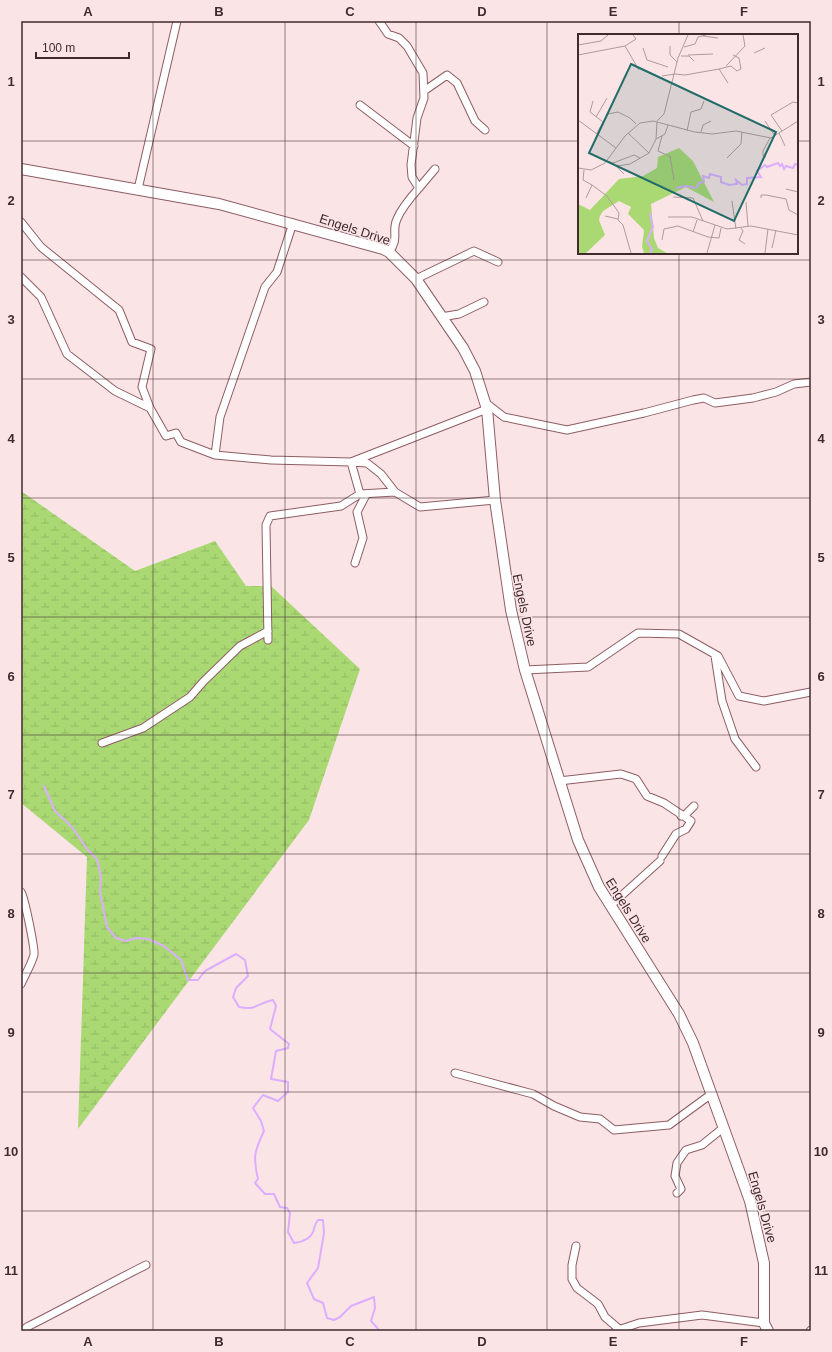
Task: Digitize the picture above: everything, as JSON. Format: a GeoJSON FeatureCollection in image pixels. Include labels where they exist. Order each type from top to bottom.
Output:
{"type":"FeatureCollection","features":[{"type":"Feature","properties":{"kind":"street"},"geometry":{"type":"LineString","coordinates":[[138,189],[177,21]]}},
{"type":"Feature","properties":{"kind":"street"},"geometry":{"type":"LineString","coordinates":[[379,21],[388,34],[399,38],[407,46],[423,73],[424,98],[417,118],[412,177],[419,188]]}},
{"type":"Feature","properties":{"kind":"street"},"geometry":{"type":"LineString","coordinates":[[424,91],[447,75],[457,83],[475,121],[486,130]]}},
{"type":"Feature","properties":{"kind":"street"},"geometry":{"type":"LineString","coordinates":[[360,106],[414,146]]}},
{"type":"Feature","properties":{"kind":"street","name":"Engels Drive"},"geometry":{"type":"LineString","coordinates":[[21,169],[219,204],[292,223],[389,252],[416,279],[466,354],[475,371],[486,406],[504,576],[525,670],[559,781],[590,870],[610,906],[679,1014],[693,1043],[710,1095],[750,1201],[758,1227],[764,1263],[766,1328]]}},
{"type":"Feature","properties":{"kind":"street"},"geometry":{"type":"LineString","coordinates":[[389,252],[396,238],[396,220],[409,198],[435,169]]}},
{"type":"Feature","properties":{"kind":"street"},"geometry":{"type":"LineString","coordinates":[[21,222],[41,247],[119,310],[132,342],[151,349],[142,387],[150,408],[166,436],[176,434],[181,442],[215,455],[271,460],[367,463],[381,474],[395,492],[420,507],[495,500]]}},
{"type":"Feature","properties":{"kind":"street"},"geometry":{"type":"LineString","coordinates":[[215,455],[220,417],[265,287],[277,272],[292,223]]}},
{"type":"Feature","properties":{"kind":"street"},"geometry":{"type":"LineString","coordinates":[[416,279],[474,251],[498,262]]}},
{"type":"Feature","properties":{"kind":"street"},"geometry":{"type":"LineString","coordinates":[[21,277],[41,297],[67,354],[115,391],[150,408]]}},
{"type":"Feature","properties":{"kind":"street"},"geometry":{"type":"LineString","coordinates":[[441,317],[459,314],[484,302]]}},
{"type":"Feature","properties":{"kind":"street"},"geometry":{"type":"LineString","coordinates":[[351,462],[486,406],[504,417],[567,430],[644,413],[693,400],[704,398],[715,403],[753,398],[776,392],[794,384],[811,382]]}},
{"type":"Feature","properties":{"kind":"street"},"geometry":{"type":"LineString","coordinates":[[351,462],[363,494],[357,512],[363,538],[355,563]]}},
{"type":"Feature","properties":{"kind":"street"},"geometry":{"type":"LineString","coordinates":[[268,640],[266,525],[270,516],[341,506],[363,494],[395,492]]}},
{"type":"Feature","properties":{"kind":"street"},"geometry":{"type":"LineString","coordinates":[[102,743],[143,728],[190,697],[203,682],[240,646],[268,631]]}},
{"type":"Feature","properties":{"kind":"street"},"geometry":{"type":"LineString","coordinates":[[525,670],[588,667],[638,633],[679,634],[718,656],[739,696],[764,701],[811,692]]}},
{"type":"Feature","properties":{"kind":"street"},"geometry":{"type":"LineString","coordinates":[[714,654],[722,701],[735,740],[756,767]]}},
{"type":"Feature","properties":{"kind":"street"},"geometry":{"type":"LineString","coordinates":[[559,781],[621,774],[636,779],[648,796],[664,803],[681,816],[691,821],[686,829],[676,834],[661,859],[610,906]]}},
{"type":"Feature","properties":{"kind":"street"},"geometry":{"type":"LineString","coordinates":[[681,816],[686,814],[694,806]]}},
{"type":"Feature","properties":{"kind":"street"},"geometry":{"type":"LineString","coordinates":[[21,892],[25,900],[31,939],[34,945],[34,955],[21,984]]}},
{"type":"Feature","properties":{"kind":"street"},"geometry":{"type":"LineString","coordinates":[[455,1073],[533,1094],[554,1106],[580,1117],[600,1119],[614,1130],[669,1125],[710,1095]]}},
{"type":"Feature","properties":{"kind":"street"},"geometry":{"type":"LineString","coordinates":[[677,1193],[681,1189],[676,1176],[677,1163],[686,1150],[702,1145],[723,1128]]}},
{"type":"Feature","properties":{"kind":"street"},"geometry":{"type":"LineString","coordinates":[[576,1246],[572,1265],[572,1279],[577,1288],[598,1304],[604,1317],[617,1330],[640,1323],[702,1315],[766,1328]]}},
{"type":"Feature","properties":{"kind":"street"},"geometry":{"type":"LineString","coordinates":[[22,1331],[76,1303],[96,1289],[146,1265]]}},
{"type":"Feature","properties":{"kind":"green space"},"geometry":{"type":"Polygon","coordinates":[[[21,491],[135,571],[215,541],[246,586],[271,586],[360,669],[309,820],[78,1129],[87,857],[21,803],[21,491]]]}},
{"type":"Feature","properties":{"kind":"waterway"},"geometry":{"type":"LineString","coordinates":[[44,786],[55,811],[72,827],[87,849],[97,859],[101,877],[100,892],[107,927],[116,938],[126,941],[136,938],[148,939],[164,946],[181,960],[188,980],[198,980],[205,971],[236,954],[245,960],[248,976],[236,988],[233,997],[239,1007],[250,1008],[273,1000],[276,1006],[270,1029],[289,1044],[288,1048],[276,1051],[271,1079],[288,1082],[288,1092],[278,1101],[263,1095],[253,1108],[261,1121],[264,1131],[255,1155],[255,1165],[258,1179],[255,1183],[265,1194],[274,1194],[280,1207],[287,1208],[290,1213],[288,1232],[294,1243],[308,1239],[312,1235],[318,1220],[323,1220],[324,1233],[318,1268],[307,1283],[314,1299],[323,1303],[327,1318],[334,1320],[340,1317],[351,1306],[374,1297],[375,1308],[371,1321],[380,1331]]}},
{"type":"Feature","properties":{"kind":"waterway"},"geometry":{"type":"LineString","coordinates":[[399,1331],[404,1331]]}}]}
